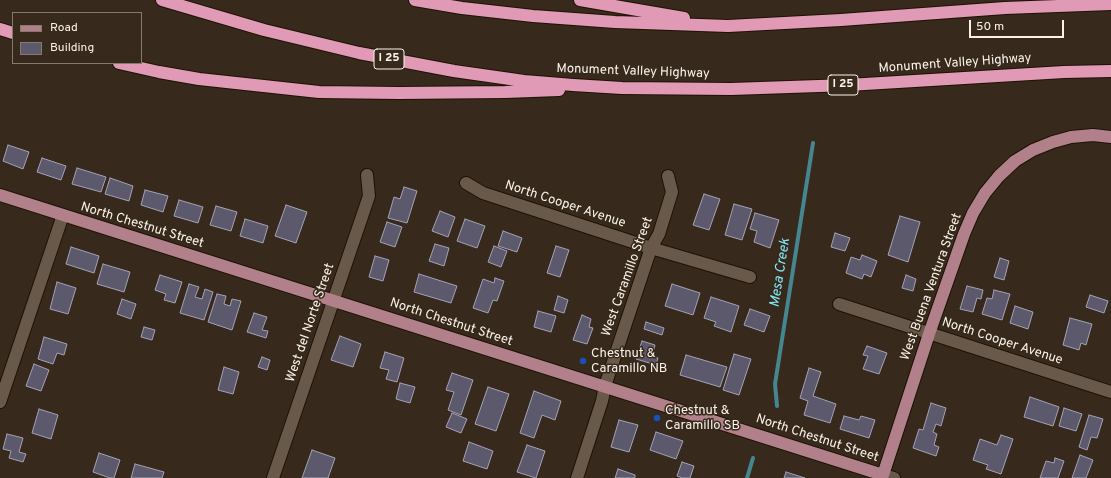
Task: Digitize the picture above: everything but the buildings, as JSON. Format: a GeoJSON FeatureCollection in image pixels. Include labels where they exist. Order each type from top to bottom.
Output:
{"type":"FeatureCollection","features":[{"type":"Feature","properties":{"kind":"highway","name":"Monument Valley Highway"},"geometry":{"type":"LineString","coordinates":[[162,0],[264,30],[367,55],[454,71],[524,80],[622,88],[754,88],[848,85],[1064,72],[1111,71]]}},
{"type":"Feature","properties":{"kind":"highway"},"geometry":{"type":"LineString","coordinates":[[415,0],[462,8],[533,16],[615,22],[728,26],[841,20],[1005,8],[1111,4]]}},
{"type":"Feature","properties":{"kind":"highway"},"geometry":{"type":"LineString","coordinates":[[580,0],[728,26]]}},
{"type":"Feature","properties":{"kind":"highway"},"geometry":{"type":"LineString","coordinates":[[0,29],[12,34]]}},
{"type":"Feature","properties":{"kind":"highway"},"geometry":{"type":"LineString","coordinates":[[123,64],[199,79],[319,92],[459,93],[622,88]]}},
{"type":"Feature","properties":{"kind":"highway"},"geometry":{"type":"LineString","coordinates":[[1064,72],[1111,80]]}},
{"type":"Feature","properties":{"kind":"main road","name":"West Buena Ventura Street"},"geometry":{"type":"LineString","coordinates":[[886,477],[929,334],[964,234],[973,213],[985,194],[999,176],[1016,161],[1034,150],[1053,142],[1071,137],[1111,137]]}},
{"type":"Feature","properties":{"kind":"main road","name":"North Chestnut Street"},"geometry":{"type":"LineString","coordinates":[[0,195],[334,300],[886,477]]}},
{"type":"Feature","properties":{"kind":"street","name":"West del Norte Street"},"geometry":{"type":"LineString","coordinates":[[273,478],[369,196],[367,175]]}},
{"type":"Feature","properties":{"kind":"street","name":"West Caramillo Street"},"geometry":{"type":"LineString","coordinates":[[577,478],[602,401],[604,386],[650,248],[659,234],[672,192],[668,176]]}},
{"type":"Feature","properties":{"kind":"street","name":"North Cooper Avenue"},"geometry":{"type":"LineString","coordinates":[[466,183],[483,193],[650,248],[750,277]]}},
{"type":"Feature","properties":{"kind":"street"},"geometry":{"type":"LineString","coordinates":[[0,402],[63,216]]}},
{"type":"Feature","properties":{"kind":"street","name":"North Cooper Avenue"},"geometry":{"type":"LineString","coordinates":[[839,304],[1111,392]]}},
{"type":"Feature","properties":{"kind":"waterway","name":"Mesa Creek"},"geometry":{"type":"LineString","coordinates":[[777,406],[775,384],[813,143]]}},
{"type":"Feature","properties":{"kind":"waterway","name":"Mesa Creek"},"geometry":{"type":"LineString","coordinates":[[747,478],[753,458]]}},
{"type":"Feature","properties":{"kind":"place","name":"Chestnut & Caramillo NB"},"geometry":{"type":"Point","coordinates":[583,361]}},
{"type":"Feature","properties":{"kind":"place","name":"Chestnut & Caramillo SB"},"geometry":{"type":"Point","coordinates":[657,418]}}]}
